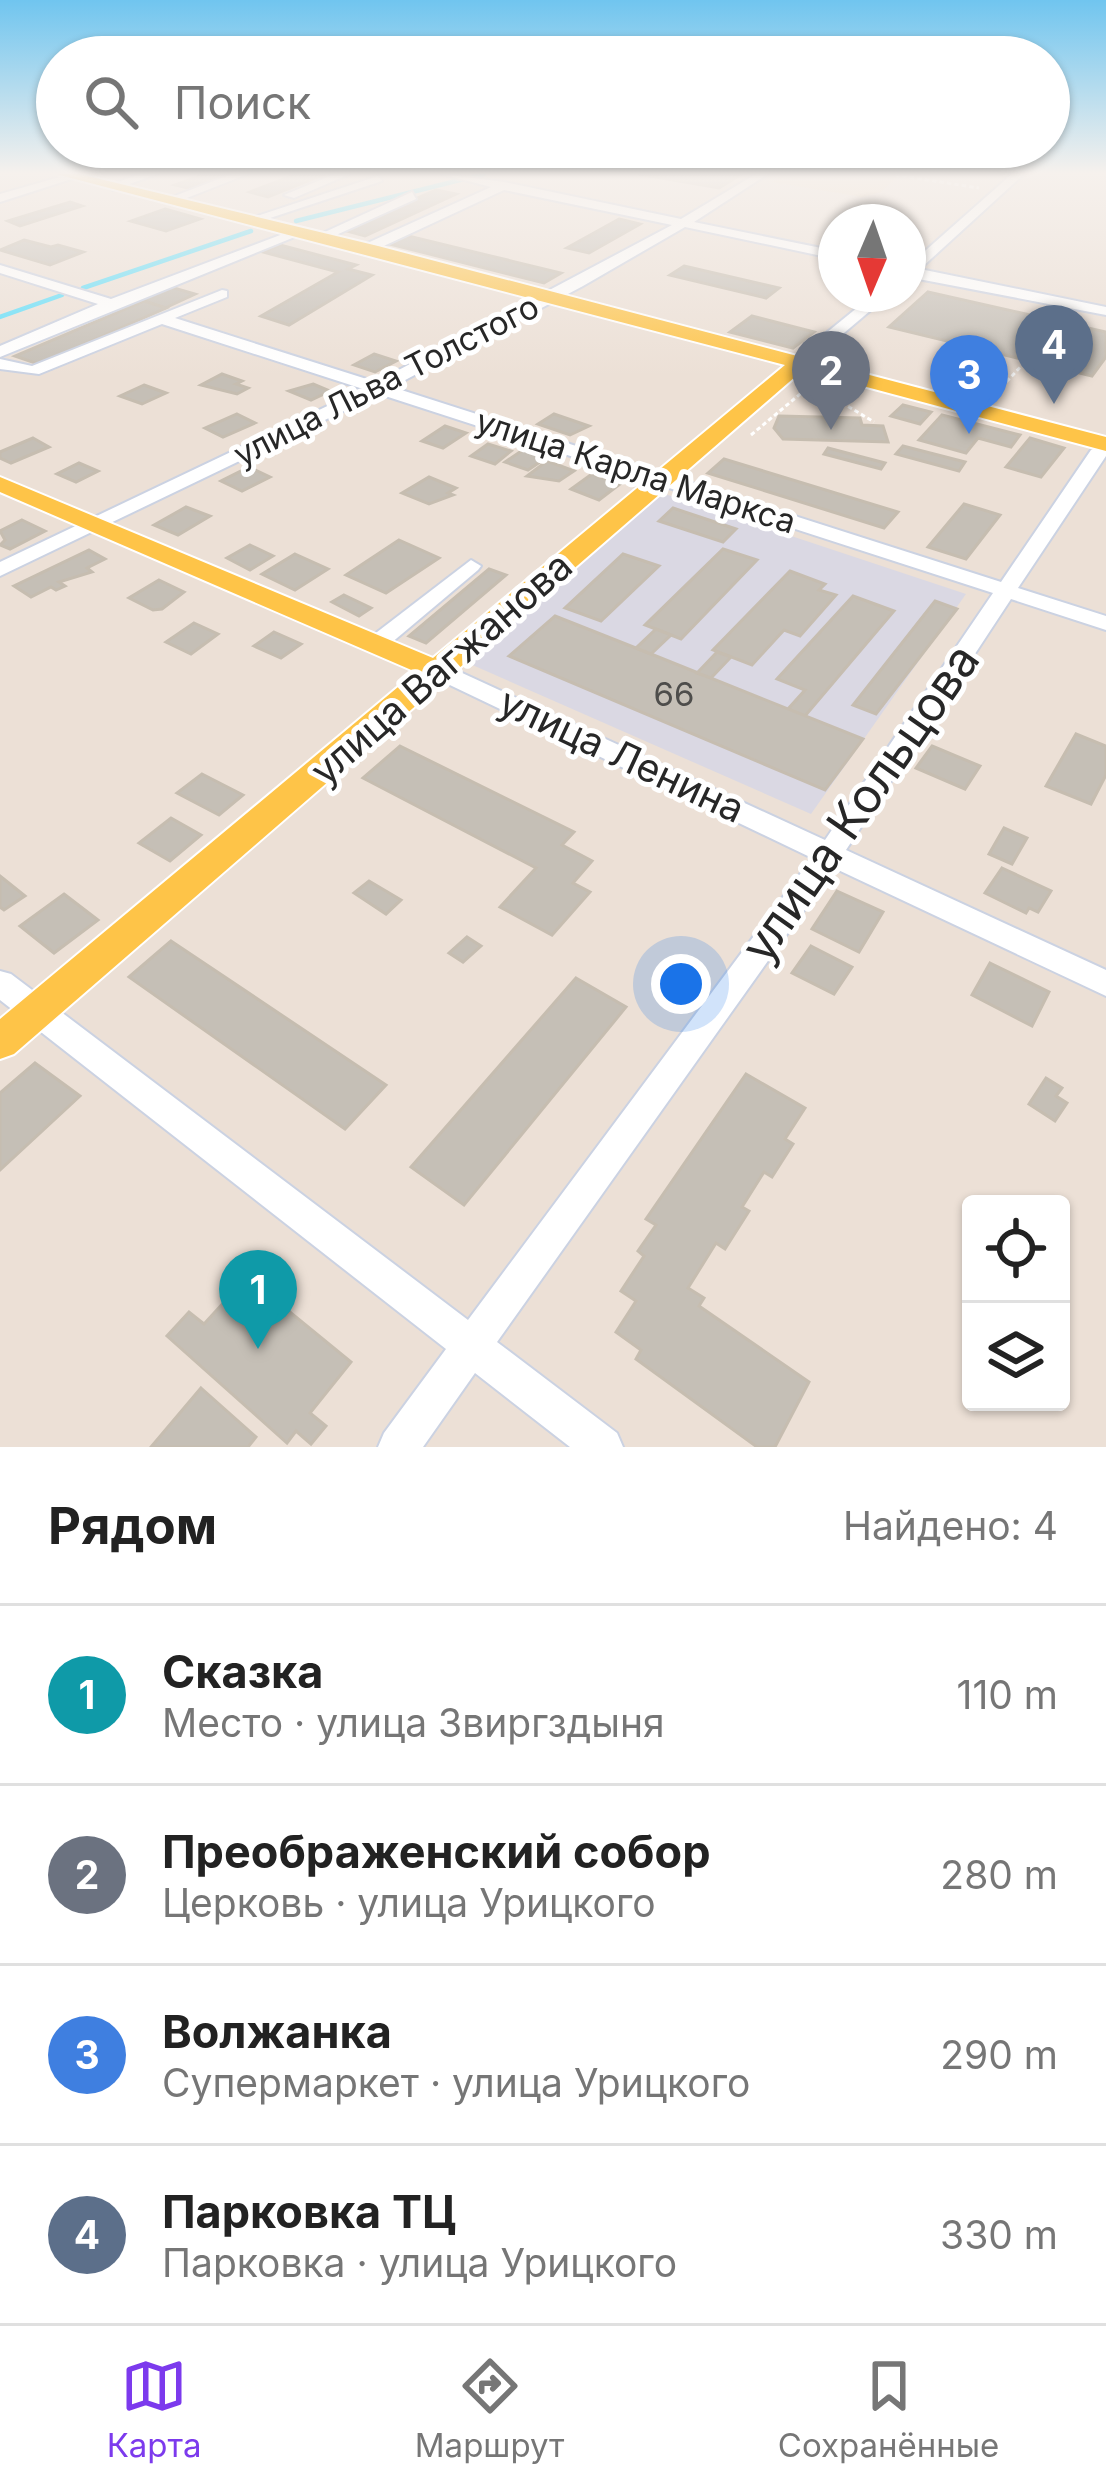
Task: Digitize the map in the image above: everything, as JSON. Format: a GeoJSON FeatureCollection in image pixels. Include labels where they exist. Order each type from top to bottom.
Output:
{"type":"FeatureCollection","features":[{"type":"Feature","properties":{"kind":"main road"},"geometry":{"type":"LineString","coordinates":[[340,242],[1106,446]]}},
{"type":"Feature","properties":{"kind":"main road","name":"улица Вагжанова"},"geometry":{"type":"LineString","coordinates":[[0,1042],[799,363]]}},
{"type":"Feature","properties":{"kind":"main road","name":"улица Ленина"},"geometry":{"type":"LineString","coordinates":[[0,484],[440,671]]}},
{"type":"Feature","properties":{"kind":"street"},"geometry":{"type":"LineString","coordinates":[[0,352],[107,302],[166,279],[201,273],[278,242]]}},
{"type":"Feature","properties":{"kind":"street"},"geometry":{"type":"LineString","coordinates":[[368,248],[382,242]]}},
{"type":"Feature","properties":{"kind":"street","name":"улица Льва Толстого"},"geometry":{"type":"LineString","coordinates":[[0,571],[551,297],[652,242]]}},
{"type":"Feature","properties":{"kind":"street"},"geometry":{"type":"LineString","coordinates":[[776,242],[818,251]]}},
{"type":"Feature","properties":{"kind":"street"},"geometry":{"type":"LineString","coordinates":[[0,268],[107,302]]}},
{"type":"Feature","properties":{"kind":"street"},"geometry":{"type":"LineString","coordinates":[[0,364],[33,371],[222,295],[204,286],[201,273]]}},
{"type":"Feature","properties":{"kind":"street"},"geometry":{"type":"LineString","coordinates":[[926,275],[1106,310]]}},
{"type":"Feature","properties":{"kind":"street","name":"улица Вагжанова"},"geometry":{"type":"LineString","coordinates":[[799,363],[861,312]]}},
{"type":"Feature","properties":{"kind":"street","name":"улица Карла Маркса"},"geometry":{"type":"LineString","coordinates":[[166,320],[1106,622]]}},
{"type":"Feature","properties":{"kind":"street","name":"улица Кольцова"},"geometry":{"type":"LineString","coordinates":[[398,1447],[830,852],[1106,446]]}},
{"type":"Feature","properties":{"kind":"street"},"geometry":{"type":"LineString","coordinates":[[376,644],[471,566]]}},
{"type":"Feature","properties":{"kind":"street","name":"улица Ленина"},"geometry":{"type":"LineString","coordinates":[[440,671],[1106,984]]}},
{"type":"Feature","properties":{"kind":"street"},"geometry":{"type":"LineString","coordinates":[[0,983],[603,1447]]}},
{"type":"Feature","properties":{"kind":"path"},"geometry":{"type":"LineString","coordinates":[[988,402],[1027,360]]}},
{"type":"Feature","properties":{"kind":"path"},"geometry":{"type":"LineString","coordinates":[[752,436],[817,380]]}},
{"type":"Feature","properties":{"kind":"path"},"geometry":{"type":"LineString","coordinates":[[811,385],[874,422]]}},
{"type":"Feature","properties":{"kind":"shaded area"},"geometry":{"type":"Polygon","coordinates":[[[659,492],[966,594],[811,814],[461,660],[659,492]]]}},
{"type":"Feature","properties":{"kind":"building"},"geometry":{"type":"Polygon","coordinates":[[[30,242],[83,252],[50,265],[0,250],[30,242]]]}},
{"type":"Feature","properties":{"kind":"building"},"geometry":{"type":"Polygon","coordinates":[[[431,242],[561,273],[544,283],[386,243],[431,242]]]}},
{"type":"Feature","properties":{"kind":"building"},"geometry":{"type":"Polygon","coordinates":[[[579,242],[609,242],[589,253],[567,248],[579,242]]]}},
{"type":"Feature","properties":{"kind":"building"},"geometry":{"type":"Polygon","coordinates":[[[280,245],[356,265],[348,269],[372,275],[289,325],[261,316],[338,272],[263,252],[280,245]]]}},
{"type":"Feature","properties":{"kind":"building"},"geometry":{"type":"Polygon","coordinates":[[[684,266],[779,288],[766,298],[670,275],[684,266]]]}},
{"type":"Feature","properties":{"kind":"building"},"geometry":{"type":"Polygon","coordinates":[[[167,286],[195,294],[165,308],[137,299],[167,286]]]}},
{"type":"Feature","properties":{"kind":"building"},"geometry":{"type":"Polygon","coordinates":[[[926,294],[1106,332],[1106,357],[1092,376],[889,327],[906,312],[926,312],[926,294]]]}},
{"type":"Feature","properties":{"kind":"building"},"geometry":{"type":"Polygon","coordinates":[[[144,301],[166,308],[38,364],[15,356],[144,301]]]}},
{"type":"Feature","properties":{"kind":"building"},"geometry":{"type":"Polygon","coordinates":[[[752,316],[814,332],[793,348],[730,332],[752,316]]]}},
{"type":"Feature","properties":{"kind":"building"},"geometry":{"type":"Polygon","coordinates":[[[374,354],[396,361],[375,372],[354,365],[374,354]]]}},
{"type":"Feature","properties":{"kind":"building"},"geometry":{"type":"Polygon","coordinates":[[[222,374],[248,388],[237,394],[201,385],[222,374]]]}},
{"type":"Feature","properties":{"kind":"building"},"geometry":{"type":"Polygon","coordinates":[[[313,384],[330,391],[311,400],[289,391],[313,384]]]}},
{"type":"Feature","properties":{"kind":"building"},"geometry":{"type":"Polygon","coordinates":[[[144,385],[166,393],[142,404],[120,396],[144,385]]]}},
{"type":"Feature","properties":{"kind":"building"},"geometry":{"type":"Polygon","coordinates":[[[903,405],[931,412],[920,424],[891,416],[903,405]]]}},
{"type":"Feature","properties":{"kind":"building"},"geometry":{"type":"Polygon","coordinates":[[[237,414],[255,423],[223,437],[205,428],[237,414]]]}},
{"type":"Feature","properties":{"kind":"building"},"geometry":{"type":"Polygon","coordinates":[[[554,414],[589,426],[570,435],[538,424],[554,414]]]}},
{"type":"Feature","properties":{"kind":"building"},"geometry":{"type":"Polygon","coordinates":[[[942,415],[1020,435],[1011,447],[978,438],[966,453],[919,440],[942,415]]]}},
{"type":"Feature","properties":{"kind":"building"},"geometry":{"type":"Polygon","coordinates":[[[779,416],[860,418],[862,425],[883,426],[888,442],[783,439],[774,428],[779,416]]]}},
{"type":"Feature","properties":{"kind":"building"},"geometry":{"type":"Polygon","coordinates":[[[445,426],[466,433],[443,448],[422,441],[445,426]]]}},
{"type":"Feature","properties":{"kind":"building"},"geometry":{"type":"Polygon","coordinates":[[[33,438],[49,447],[11,463],[0,458],[0,452],[33,438]]]}},
{"type":"Feature","properties":{"kind":"building"},"geometry":{"type":"Polygon","coordinates":[[[1030,438],[1064,448],[1041,477],[1006,467],[1030,438]]]}},
{"type":"Feature","properties":{"kind":"building"},"geometry":{"type":"Polygon","coordinates":[[[488,444],[511,451],[495,464],[471,456],[488,444]]]}},
{"type":"Feature","properties":{"kind":"building"},"geometry":{"type":"Polygon","coordinates":[[[903,446],[965,462],[959,471],[896,454],[903,446]]]}},
{"type":"Feature","properties":{"kind":"building"},"geometry":{"type":"Polygon","coordinates":[[[828,448],[885,463],[881,469],[824,454],[828,448]]]}},
{"type":"Feature","properties":{"kind":"building"},"geometry":{"type":"Polygon","coordinates":[[[523,450],[546,458],[528,470],[505,462],[523,450]]]}},
{"type":"Feature","properties":{"kind":"building"},"geometry":{"type":"Polygon","coordinates":[[[724,459],[898,512],[884,528],[708,473],[724,459]]]}},
{"type":"Feature","properties":{"kind":"building"},"geometry":{"type":"Polygon","coordinates":[[[547,461],[574,471],[559,481],[527,476],[547,461]]]}},
{"type":"Feature","properties":{"kind":"building"},"geometry":{"type":"Polygon","coordinates":[[[79,463],[98,471],[76,482],[57,474],[79,463]]]}},
{"type":"Feature","properties":{"kind":"building"},"geometry":{"type":"Polygon","coordinates":[[[249,467],[270,477],[242,491],[221,481],[249,467]]]}},
{"type":"Feature","properties":{"kind":"building"},"geometry":{"type":"Polygon","coordinates":[[[592,474],[620,484],[599,500],[571,489],[592,474]]]}},
{"type":"Feature","properties":{"kind":"building"},"geometry":{"type":"Polygon","coordinates":[[[429,477],[456,488],[448,493],[453,495],[429,504],[402,493],[429,477]]]}},
{"type":"Feature","properties":{"kind":"building"},"geometry":{"type":"Polygon","coordinates":[[[964,504],[1000,515],[966,559],[928,547],[964,504]]]}},
{"type":"Feature","properties":{"kind":"building"},"geometry":{"type":"Polygon","coordinates":[[[186,507],[210,516],[178,535],[154,525],[186,507]]]}},
{"type":"Feature","properties":{"kind":"building"},"geometry":{"type":"Polygon","coordinates":[[[673,508],[736,529],[723,542],[659,521],[673,508]]]}},
{"type":"Feature","properties":{"kind":"building"},"geometry":{"type":"Polygon","coordinates":[[[22,520],[45,531],[10,549],[0,545],[5,540],[0,531],[22,520]]]}},
{"type":"Feature","properties":{"kind":"building"},"geometry":{"type":"Polygon","coordinates":[[[399,540],[439,558],[386,593],[346,575],[399,540]]]}},
{"type":"Feature","properties":{"kind":"building"},"geometry":{"type":"Polygon","coordinates":[[[250,545],[273,556],[250,570],[227,558],[250,545]]]}},
{"type":"Feature","properties":{"kind":"building"},"geometry":{"type":"Polygon","coordinates":[[[723,549],[757,560],[681,639],[645,625],[723,549]]]}},
{"type":"Feature","properties":{"kind":"building"},"geometry":{"type":"Polygon","coordinates":[[[89,550],[105,559],[87,568],[92,572],[59,582],[65,586],[31,597],[14,586],[89,550]]]}},
{"type":"Feature","properties":{"kind":"building"},"geometry":{"type":"Polygon","coordinates":[[[295,554],[328,569],[295,590],[262,574],[295,554]]]}},
{"type":"Feature","properties":{"kind":"building"},"geometry":{"type":"Polygon","coordinates":[[[623,554],[659,566],[601,621],[565,608],[623,554]]]}},
{"type":"Feature","properties":{"kind":"building"},"geometry":{"type":"Polygon","coordinates":[[[489,569],[506,575],[426,643],[409,636],[489,569]]]}},
{"type":"Feature","properties":{"kind":"building"},"geometry":{"type":"Polygon","coordinates":[[[790,571],[825,584],[819,590],[836,595],[800,636],[784,630],[752,665],[713,650],[790,571]]]}},
{"type":"Feature","properties":{"kind":"building"},"geometry":{"type":"Polygon","coordinates":[[[159,580],[184,592],[162,609],[153,610],[129,598],[159,580]]]}},
{"type":"Feature","properties":{"kind":"building"},"geometry":{"type":"Polygon","coordinates":[[[344,595],[371,608],[359,616],[332,602],[344,595]]]}},
{"type":"Feature","properties":{"kind":"building"},"geometry":{"type":"Polygon","coordinates":[[[853,596],[894,611],[805,716],[788,709],[805,690],[777,679],[853,596]]]}},
{"type":"Feature","properties":{"kind":"building"},"geometry":{"type":"Polygon","coordinates":[[[935,601],[957,609],[876,714],[853,705],[935,601]]]}},
{"type":"Feature","properties":{"kind":"building"},"geometry":{"type":"Polygon","coordinates":[[[555,616],[863,739],[825,790],[509,656],[555,616]]]}},
{"type":"Feature","properties":{"kind":"building"},"geometry":{"type":"Polygon","coordinates":[[[194,623],[218,634],[191,654],[166,642],[194,623]]]}},
{"type":"Feature","properties":{"kind":"building"},"geometry":{"type":"Polygon","coordinates":[[[656,629],[671,635],[651,654],[636,648],[656,629]]]}},
{"type":"Feature","properties":{"kind":"building"},"geometry":{"type":"Polygon","coordinates":[[[274,632],[301,644],[281,658],[254,646],[274,632]]]}},
{"type":"Feature","properties":{"kind":"building"},"geometry":{"type":"Polygon","coordinates":[[[717,652],[731,657],[711,678],[697,673],[717,652]]]}},
{"type":"Feature","properties":{"kind":"building"},"geometry":{"type":"Polygon","coordinates":[[[1076,734],[1106,746],[1106,775],[1091,804],[1046,786],[1076,734]]]}},
{"type":"Feature","properties":{"kind":"building"},"geometry":{"type":"Polygon","coordinates":[[[400,746],[574,832],[562,845],[592,861],[573,883],[590,892],[552,935],[500,907],[536,868],[363,778],[400,746]]]}},
{"type":"Feature","properties":{"kind":"building"},"geometry":{"type":"Polygon","coordinates":[[[932,746],[980,766],[965,789],[916,768],[932,746]]]}},
{"type":"Feature","properties":{"kind":"building"},"geometry":{"type":"Polygon","coordinates":[[[202,774],[243,795],[219,815],[177,793],[202,774]]]}},
{"type":"Feature","properties":{"kind":"building"},"geometry":{"type":"Polygon","coordinates":[[[171,818],[201,835],[170,861],[139,843],[171,818]]]}},
{"type":"Feature","properties":{"kind":"building"},"geometry":{"type":"Polygon","coordinates":[[[1004,828],[1027,838],[1012,864],[989,854],[1004,828]]]}},
{"type":"Feature","properties":{"kind":"building"},"geometry":{"type":"Polygon","coordinates":[[[1002,868],[1051,891],[1038,912],[1029,908],[1026,913],[985,893],[1002,868]]]}},
{"type":"Feature","properties":{"kind":"building"},"geometry":{"type":"Polygon","coordinates":[[[0,876],[25,896],[4,910],[0,907],[0,876]]]}},
{"type":"Feature","properties":{"kind":"building"},"geometry":{"type":"Polygon","coordinates":[[[369,881],[401,900],[386,914],[354,893],[369,881]]]}},
{"type":"Feature","properties":{"kind":"building"},"geometry":{"type":"Polygon","coordinates":[[[837,891],[883,912],[859,952],[812,929],[837,891]]]}},
{"type":"Feature","properties":{"kind":"building"},"geometry":{"type":"Polygon","coordinates":[[[64,894],[98,920],[54,953],[20,926],[64,894]]]}},
{"type":"Feature","properties":{"kind":"building"},"geometry":{"type":"Polygon","coordinates":[[[467,937],[481,946],[463,962],[449,953],[467,937]]]}},
{"type":"Feature","properties":{"kind":"building"},"geometry":{"type":"Polygon","coordinates":[[[171,941],[386,1085],[345,1129],[129,977],[171,941]]]}},
{"type":"Feature","properties":{"kind":"building"},"geometry":{"type":"Polygon","coordinates":[[[811,946],[852,967],[834,994],[792,973],[811,946]]]}},
{"type":"Feature","properties":{"kind":"building"},"geometry":{"type":"Polygon","coordinates":[[[990,963],[1049,992],[1032,1026],[972,995],[990,963]]]}},
{"type":"Feature","properties":{"kind":"building"},"geometry":{"type":"Polygon","coordinates":[[[576,978],[626,1007],[464,1205],[411,1167],[576,978]]]}},
{"type":"Feature","properties":{"kind":"building"},"geometry":{"type":"Polygon","coordinates":[[[35,1063],[80,1096],[0,1170],[0,1093],[35,1063]]]}},
{"type":"Feature","properties":{"kind":"building"},"geometry":{"type":"Polygon","coordinates":[[[746,1074],[805,1108],[785,1139],[793,1144],[772,1177],[764,1172],[742,1207],[749,1211],[725,1249],[716,1243],[688,1288],[704,1298],[699,1306],[809,1382],[775,1447],[757,1447],[636,1359],[641,1350],[616,1332],[636,1301],[621,1291],[644,1256],[638,1251],[656,1225],[646,1219],[746,1074]]]}},
{"type":"Feature","properties":{"kind":"building"},"geometry":{"type":"Polygon","coordinates":[[[1046,1078],[1062,1088],[1056,1096],[1067,1103],[1055,1121],[1029,1104],[1046,1078]]]}},
{"type":"Feature","properties":{"kind":"building"},"geometry":{"type":"Polygon","coordinates":[[[247,1277],[351,1362],[310,1413],[326,1426],[311,1444],[296,1431],[287,1443],[167,1336],[189,1312],[204,1324],[247,1277]]]}},
{"type":"Feature","properties":{"kind":"building"},"geometry":{"type":"Polygon","coordinates":[[[201,1388],[256,1437],[248,1447],[151,1447],[201,1388]]]}},
{"type":"Feature","properties":{"kind":"waterway"},"geometry":{"type":"LineString","coordinates":[[83,288],[220,242]]}},
{"type":"Feature","properties":{"kind":"waterway"},"geometry":{"type":"LineString","coordinates":[[0,317],[62,295]]}},
{"type":"Feature","properties":{"kind":"place","name":"Парковка ТЦ"},"geometry":{"type":"Point","coordinates":[1054,404]}},
{"type":"Feature","properties":{"kind":"place","name":"Преображенский собор"},"geometry":{"type":"Point","coordinates":[831,430]}},
{"type":"Feature","properties":{"kind":"place","name":"Волжанка"},"geometry":{"type":"Point","coordinates":[969,434]}},
{"type":"Feature","properties":{"kind":"place","name":"Сказка"},"geometry":{"type":"Point","coordinates":[258,1349]}}]}
